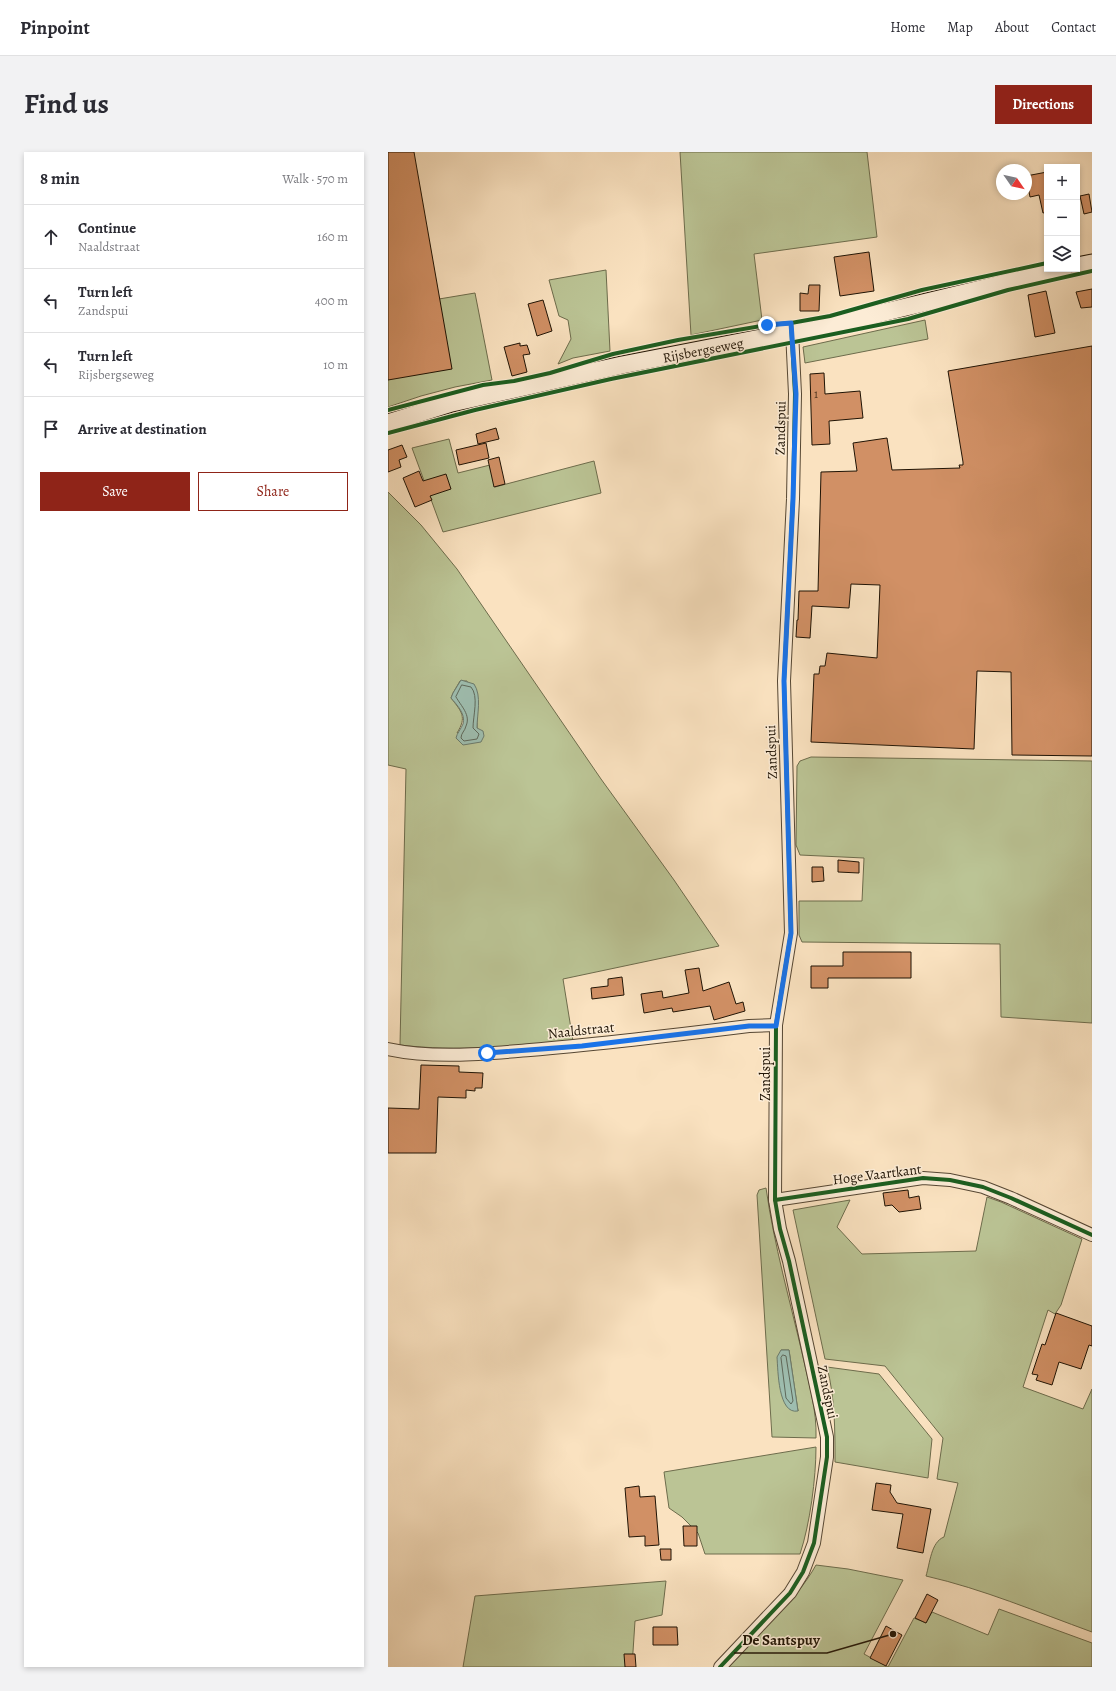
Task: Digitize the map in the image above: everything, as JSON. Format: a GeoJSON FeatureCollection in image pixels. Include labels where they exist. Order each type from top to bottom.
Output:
{"type":"FeatureCollection","features":[{"type":"Feature","properties":{"kind":"main road"},"geometry":{"type":"LineString","coordinates":[[1080,265],[1092,263]]}},
{"type":"Feature","properties":{"kind":"main road","name":"Rijsbergseweg"},"geometry":{"type":"LineString","coordinates":[[388,423],[452,403],[622,364],[894,310],[1052,272]]}},
{"type":"Feature","properties":{"kind":"street","name":"Zandspui"},"geometry":{"type":"LineString","coordinates":[[720,1667],[790,1593],[803,1572],[814,1543],[827,1457],[826,1436],[789,1260],[780,1229],[775,1200],[776,1026],[791,933],[784,681],[793,499],[796,394],[792,331]]}},
{"type":"Feature","properties":{"kind":"street","name":"Naaldstraat"},"geometry":{"type":"LineString","coordinates":[[388,1049],[432,1054],[494,1053],[582,1046],[749,1026],[776,1026]]}},
{"type":"Feature","properties":{"kind":"street","name":"Hoge Vaartkant"},"geometry":{"type":"LineString","coordinates":[[775,1200],[923,1178],[950,1180],[983,1187],[1011,1198],[1092,1235]]}},
{"type":"Feature","properties":{"kind":"green space"},"geometry":{"type":"Polygon","coordinates":[[[680,152],[867,152],[877,237],[754,254],[762,320],[691,335],[680,152]]]}},
{"type":"Feature","properties":{"kind":"green space"},"geometry":{"type":"Polygon","coordinates":[[[606,270],[610,351],[573,358],[558,364],[571,339],[568,320],[559,316],[549,280],[606,270]]]}},
{"type":"Feature","properties":{"kind":"green space"},"geometry":{"type":"Polygon","coordinates":[[[475,293],[492,380],[455,387],[388,407],[388,378],[439,299],[475,293]]]}},
{"type":"Feature","properties":{"kind":"green space"},"geometry":{"type":"Polygon","coordinates":[[[925,320],[928,339],[805,363],[803,347],[925,320]]]}},
{"type":"Feature","properties":{"kind":"green space"},"geometry":{"type":"Polygon","coordinates":[[[449,439],[458,473],[490,465],[495,487],[594,461],[601,493],[443,532],[412,448],[449,439]]]}},
{"type":"Feature","properties":{"kind":"green space"},"geometry":{"type":"Polygon","coordinates":[[[388,492],[421,525],[457,569],[601,779],[674,880],[719,946],[563,979],[573,1041],[464,1048],[400,1045],[406,769],[388,765],[388,492]],[[460,681],[451,698],[462,715],[462,723],[457,733],[477,728],[477,719],[467,681],[460,681]]]}},
{"type":"Feature","properties":{"kind":"green space"},"geometry":{"type":"Polygon","coordinates":[[[811,757],[1092,761],[1092,1023],[1001,1017],[1000,944],[802,942],[799,935],[799,901],[862,901],[864,858],[800,855],[796,845],[797,766],[800,761],[811,757]]]}},
{"type":"Feature","properties":{"kind":"green space"},"geometry":{"type":"Polygon","coordinates":[[[766,1188],[778,1252],[812,1398],[816,1438],[772,1437],[757,1195],[759,1190],[766,1188]],[[781,1350],[798,1411],[789,1350],[781,1350]]]}},
{"type":"Feature","properties":{"kind":"green space"},"geometry":{"type":"Polygon","coordinates":[[[987,1197],[1082,1239],[1061,1305],[1055,1314],[1048,1310],[1023,1387],[1083,1409],[1092,1389],[1092,1632],[989,1594],[926,1576],[936,1543],[944,1537],[958,1483],[937,1479],[943,1438],[885,1366],[825,1359],[793,1210],[850,1200],[837,1227],[862,1254],[976,1251],[987,1197]]]}},
{"type":"Feature","properties":{"kind":"green space"},"geometry":{"type":"Polygon","coordinates":[[[827,1367],[879,1374],[932,1439],[928,1478],[835,1462],[833,1402],[827,1367]]]}},
{"type":"Feature","properties":{"kind":"green space"},"geometry":{"type":"Polygon","coordinates":[[[816,1447],[812,1501],[807,1529],[800,1554],[705,1554],[698,1533],[682,1517],[669,1508],[664,1472],[816,1447]]]}},
{"type":"Feature","properties":{"kind":"green space"},"geometry":{"type":"Polygon","coordinates":[[[816,1565],[848,1569],[903,1580],[864,1654],[888,1667],[725,1667],[786,1606],[797,1593],[816,1565]]]}},
{"type":"Feature","properties":{"kind":"green space"},"geometry":{"type":"Polygon","coordinates":[[[666,1581],[662,1615],[635,1621],[632,1667],[463,1667],[475,1596],[666,1581]]]}},
{"type":"Feature","properties":{"kind":"green space"},"geometry":{"type":"Polygon","coordinates":[[[999,1609],[1092,1643],[1092,1667],[888,1667],[914,1618],[926,1623],[932,1612],[988,1635],[999,1609]]]}},
{"type":"Feature","properties":{"kind":"water"},"geometry":{"type":"Polygon","coordinates":[[[461,680],[474,684],[478,694],[477,728],[483,731],[484,736],[481,742],[463,745],[456,738],[464,720],[462,713],[451,698],[461,680]]]}},
{"type":"Feature","properties":{"kind":"water"},"geometry":{"type":"Polygon","coordinates":[[[781,1350],[789,1350],[798,1411],[791,1410],[786,1406],[780,1390],[777,1357],[781,1350]]]}},
{"type":"Feature","properties":{"kind":"building"},"geometry":{"type":"Polygon","coordinates":[[[388,152],[414,152],[452,369],[388,380],[388,152]]]}},
{"type":"Feature","properties":{"kind":"building"},"geometry":{"type":"Polygon","coordinates":[[[1044,173],[1044,213],[1039,195],[1032,197],[1032,175],[1044,173]]]}},
{"type":"Feature","properties":{"kind":"building"},"geometry":{"type":"Polygon","coordinates":[[[1089,194],[1092,212],[1084,214],[1080,196],[1089,194]]]}},
{"type":"Feature","properties":{"kind":"building"},"geometry":{"type":"Polygon","coordinates":[[[869,252],[874,291],[840,296],[834,257],[869,252]]]}},
{"type":"Feature","properties":{"kind":"building"},"geometry":{"type":"Polygon","coordinates":[[[809,285],[820,285],[819,311],[800,311],[800,293],[808,294],[809,285]]]}},
{"type":"Feature","properties":{"kind":"building"},"geometry":{"type":"Polygon","coordinates":[[[1092,289],[1092,307],[1081,308],[1076,292],[1092,289]]]}},
{"type":"Feature","properties":{"kind":"building"},"geometry":{"type":"Polygon","coordinates":[[[1046,291],[1055,333],[1035,337],[1028,295],[1046,291]]]}},
{"type":"Feature","properties":{"kind":"building"},"geometry":{"type":"Polygon","coordinates":[[[543,300],[552,331],[537,336],[528,304],[543,300]]]}},
{"type":"Feature","properties":{"kind":"building"},"geometry":{"type":"Polygon","coordinates":[[[520,343],[520,346],[527,345],[530,354],[523,355],[527,372],[512,376],[504,347],[520,343]]]}},
{"type":"Feature","properties":{"kind":"building"},"geometry":{"type":"Polygon","coordinates":[[[1092,346],[1092,756],[1012,755],[1011,672],[977,671],[974,749],[811,742],[814,674],[819,674],[820,666],[825,666],[827,653],[877,658],[880,585],[851,584],[849,608],[812,606],[810,638],[796,637],[799,591],[818,591],[821,472],[857,471],[853,443],[887,438],[892,470],[960,468],[959,465],[963,465],[963,462],[948,371],[1092,346]]]}},
{"type":"Feature","properties":{"kind":"building"},"geometry":{"type":"Polygon","coordinates":[[[824,373],[825,394],[860,391],[863,418],[829,421],[830,444],[812,445],[810,374],[824,373]]]}},
{"type":"Feature","properties":{"kind":"building"},"geometry":{"type":"Polygon","coordinates":[[[496,428],[499,439],[478,444],[476,434],[496,428]]]}},
{"type":"Feature","properties":{"kind":"building"},"geometry":{"type":"Polygon","coordinates":[[[486,443],[489,458],[459,465],[456,450],[486,443]]]}},
{"type":"Feature","properties":{"kind":"building"},"geometry":{"type":"Polygon","coordinates":[[[402,445],[407,457],[399,460],[401,467],[388,472],[388,450],[402,445]]]}},
{"type":"Feature","properties":{"kind":"building"},"geometry":{"type":"Polygon","coordinates":[[[499,457],[505,484],[494,487],[488,460],[499,457]]]}},
{"type":"Feature","properties":{"kind":"building"},"geometry":{"type":"Polygon","coordinates":[[[419,471],[423,481],[446,474],[451,489],[430,496],[432,500],[415,507],[403,478],[419,471]]]}},
{"type":"Feature","properties":{"kind":"building"},"geometry":{"type":"Polygon","coordinates":[[[838,860],[859,862],[859,873],[838,872],[838,860]]]}},
{"type":"Feature","properties":{"kind":"building"},"geometry":{"type":"Polygon","coordinates":[[[812,867],[823,867],[824,881],[812,882],[812,867]]]}},
{"type":"Feature","properties":{"kind":"building"},"geometry":{"type":"Polygon","coordinates":[[[843,952],[911,952],[911,978],[828,978],[828,988],[811,988],[811,966],[843,966],[843,952]]]}},
{"type":"Feature","properties":{"kind":"building"},"geometry":{"type":"Polygon","coordinates":[[[699,968],[703,991],[729,982],[736,1004],[743,1002],[745,1011],[714,1020],[710,1006],[673,1012],[672,1008],[644,1013],[641,994],[662,991],[663,998],[689,993],[685,970],[699,968]]]}},
{"type":"Feature","properties":{"kind":"building"},"geometry":{"type":"Polygon","coordinates":[[[622,977],[624,995],[592,999],[591,988],[608,986],[608,979],[622,977]]]}},
{"type":"Feature","properties":{"kind":"building"},"geometry":{"type":"Polygon","coordinates":[[[421,1065],[459,1066],[459,1072],[483,1073],[482,1088],[475,1088],[475,1091],[466,1090],[466,1098],[438,1097],[436,1153],[388,1153],[388,1108],[419,1109],[421,1065]]]}},
{"type":"Feature","properties":{"kind":"building"},"geometry":{"type":"Polygon","coordinates":[[[908,1190],[909,1198],[919,1196],[921,1209],[899,1212],[892,1205],[885,1206],[883,1193],[908,1190]]]}},
{"type":"Feature","properties":{"kind":"building"},"geometry":{"type":"Polygon","coordinates":[[[1056,1313],[1092,1326],[1092,1346],[1089,1345],[1081,1369],[1059,1362],[1052,1385],[1036,1380],[1038,1375],[1032,1374],[1042,1344],[1045,1345],[1056,1313]]]}},
{"type":"Feature","properties":{"kind":"building"},"geometry":{"type":"Polygon","coordinates":[[[876,1483],[891,1485],[890,1492],[897,1503],[931,1509],[923,1553],[897,1548],[903,1514],[872,1510],[876,1483]]]}},
{"type":"Feature","properties":{"kind":"building"},"geometry":{"type":"Polygon","coordinates":[[[639,1486],[640,1497],[655,1496],[659,1545],[645,1546],[645,1536],[629,1537],[625,1488],[639,1486]]]}},
{"type":"Feature","properties":{"kind":"building"},"geometry":{"type":"Polygon","coordinates":[[[683,1526],[697,1526],[697,1546],[684,1546],[683,1526]]]}},
{"type":"Feature","properties":{"kind":"building"},"geometry":{"type":"Polygon","coordinates":[[[660,1549],[671,1549],[671,1560],[661,1560],[660,1549]]]}},
{"type":"Feature","properties":{"kind":"building"},"geometry":{"type":"Polygon","coordinates":[[[927,1594],[938,1600],[926,1623],[915,1618],[927,1594]]]}},
{"type":"Feature","properties":{"kind":"building"},"geometry":{"type":"Polygon","coordinates":[[[886,1626],[902,1635],[886,1666],[870,1658],[886,1626]]]}},
{"type":"Feature","properties":{"kind":"building"},"geometry":{"type":"Polygon","coordinates":[[[653,1627],[677,1627],[678,1645],[653,1645],[653,1627]]]}},
{"type":"Feature","properties":{"kind":"building"},"geometry":{"type":"Polygon","coordinates":[[[624,1654],[635,1654],[636,1667],[625,1667],[624,1654]]]}},
{"type":"Feature","properties":{"kind":"cycle path"},"geometry":{"type":"LineString","coordinates":[[388,410],[483,385],[514,381],[550,373],[613,354],[678,340],[830,316],[922,290],[1044,264]]}},
{"type":"Feature","properties":{"kind":"cycle path"},"geometry":{"type":"LineString","coordinates":[[388,433],[475,410],[611,379],[908,319],[1008,290],[1092,271]]}},
{"type":"Feature","properties":{"kind":"cycle path"},"geometry":{"type":"LineString","coordinates":[[720,1667],[790,1593],[803,1572],[814,1543],[827,1457],[827,1437],[789,1261],[780,1229],[775,1200],[776,1025],[791,933],[784,681],[793,499],[795,394],[791,323]]}},
{"type":"Feature","properties":{"kind":"cycle path"},"geometry":{"type":"LineString","coordinates":[[775,1200],[923,1178],[950,1180],[983,1187],[1011,1198],[1092,1235]]}},
{"type":"Feature","properties":{"kind":"place","name":"De Santspuy"},"geometry":{"type":"Point","coordinates":[893,1634]}},
{"type":"Feature","properties":{"kind":"route"},"geometry":{"type":"LineString","coordinates":[[487,1053],[582,1046],[749,1026],[776,1026],[791,933],[784,681],[793,499],[796,394],[791,323],[767,325]]}}]}
